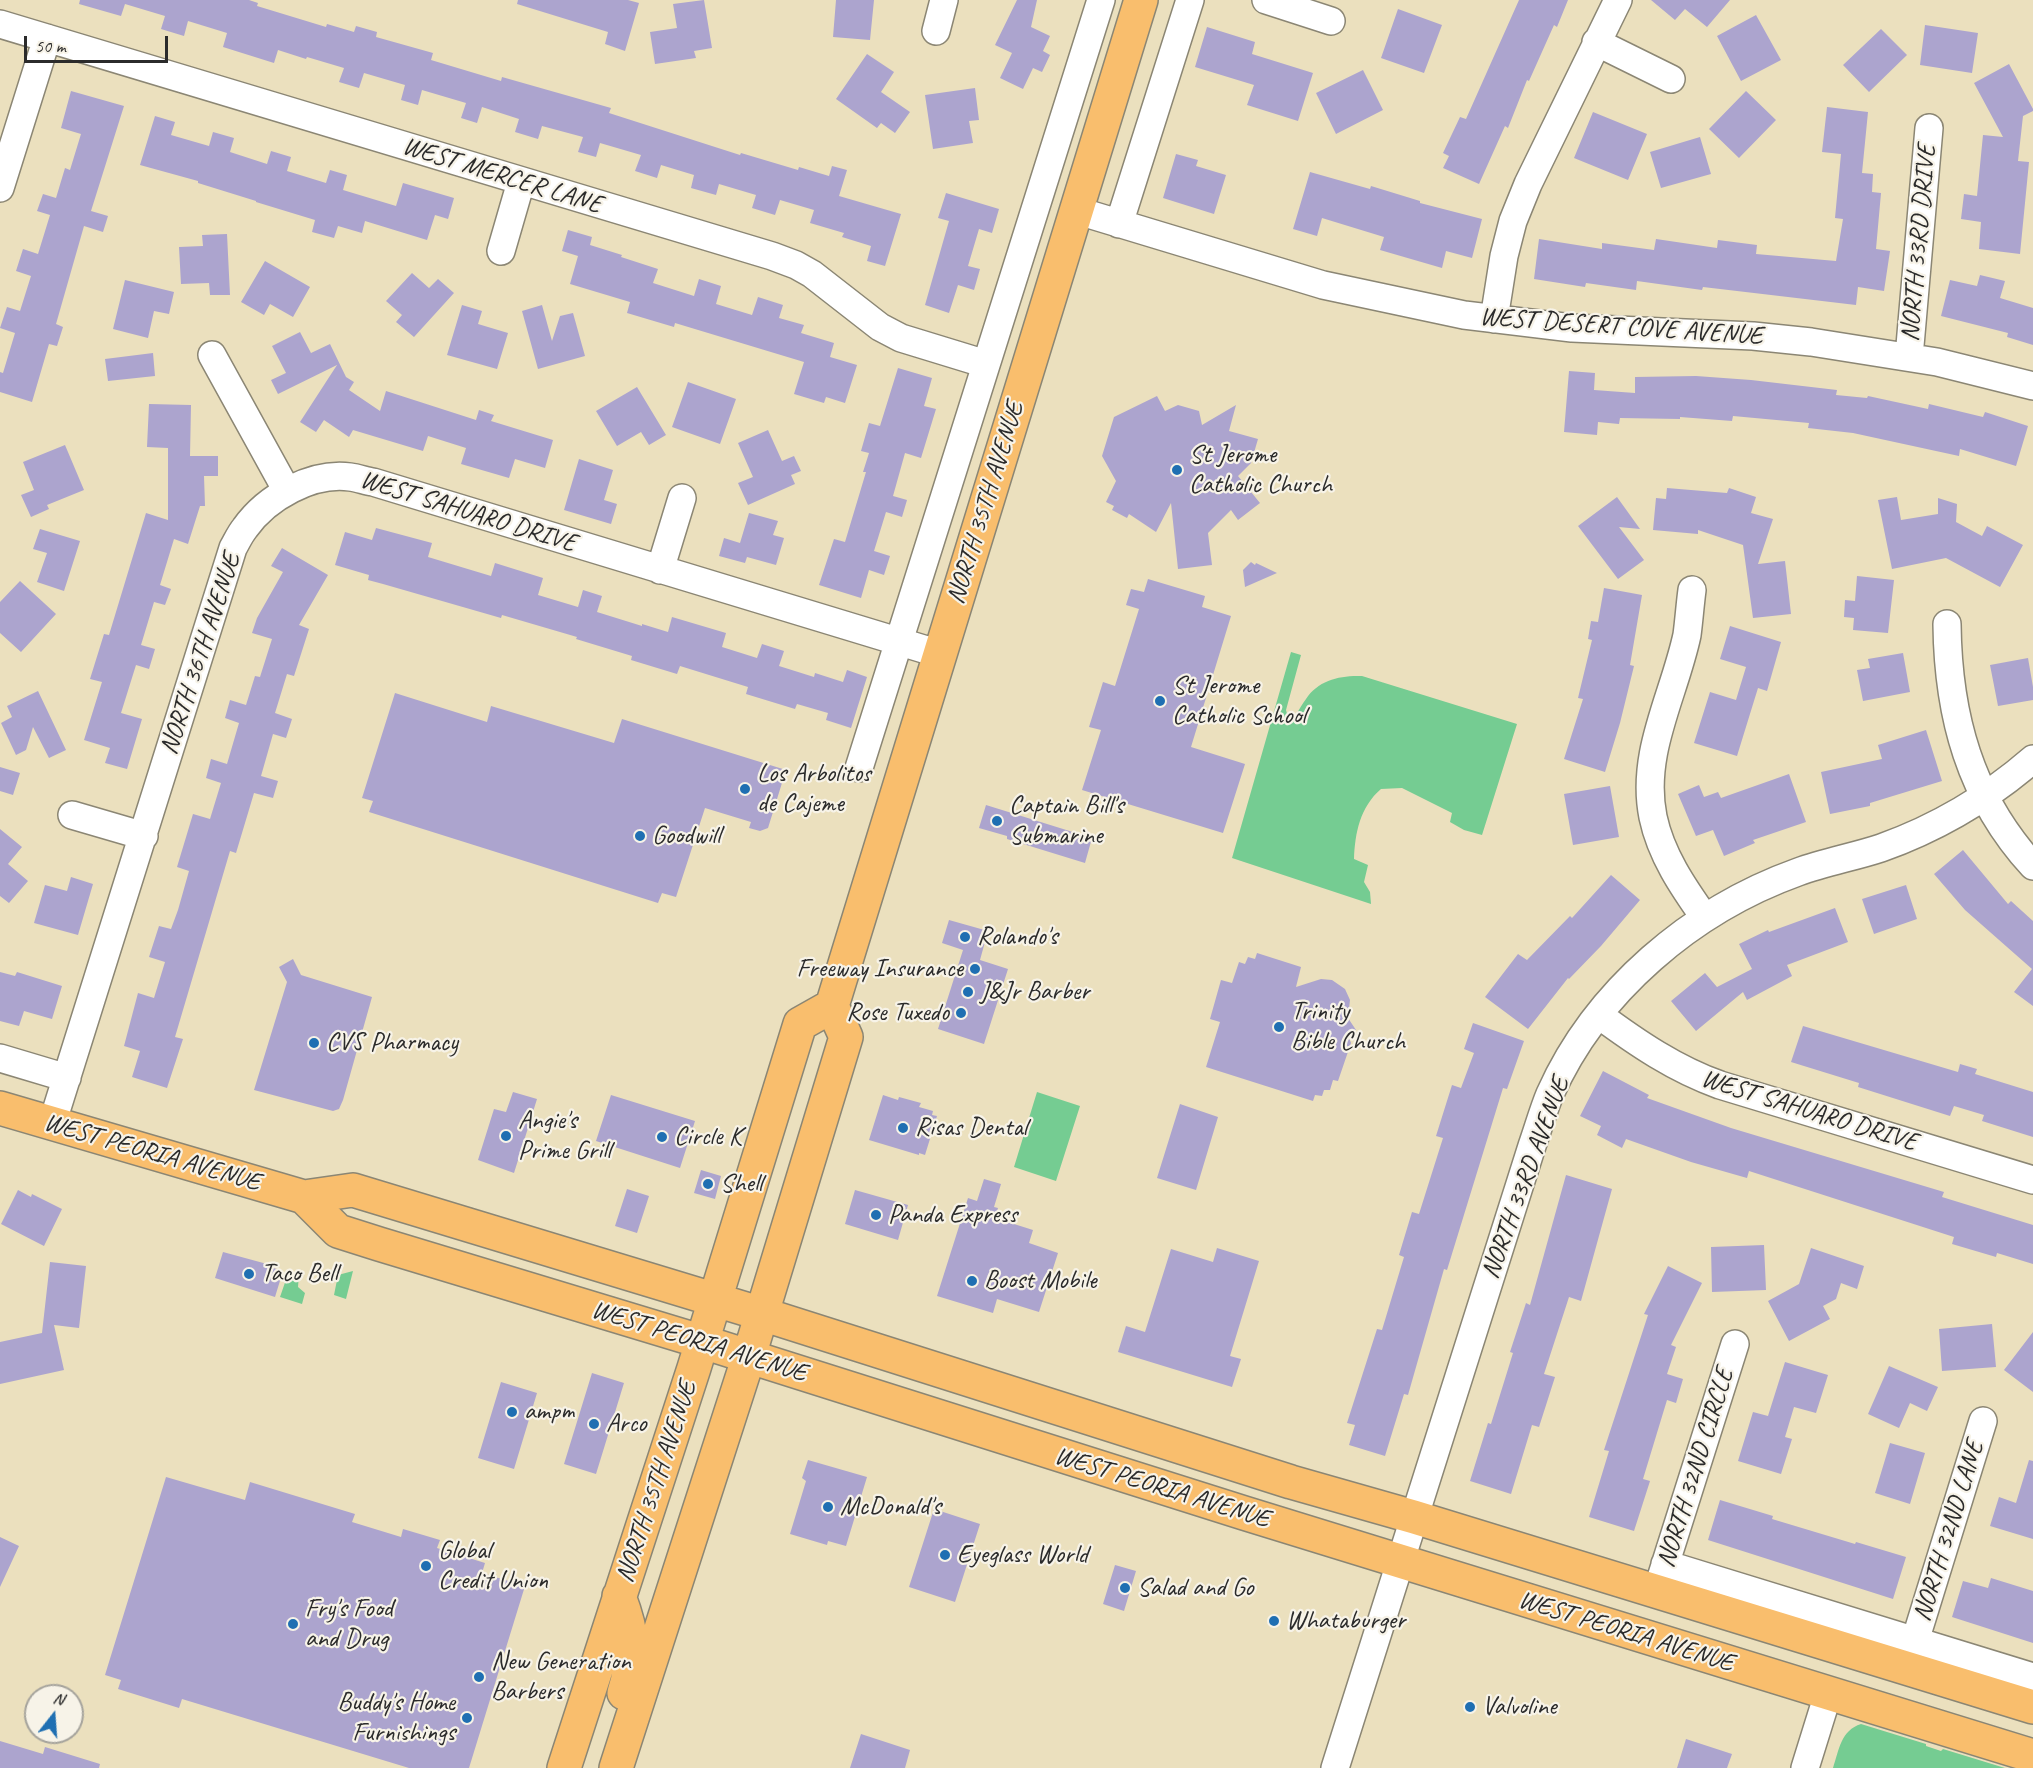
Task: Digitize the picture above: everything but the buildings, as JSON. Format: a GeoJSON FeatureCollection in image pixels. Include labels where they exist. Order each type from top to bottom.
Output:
{"type":"FeatureCollection","features":[{"type":"Feature","properties":{"kind":"main road","name":"NORTH 35TH AVENUE"},"geometry":{"type":"LineString","coordinates":[[614,1768],[749,1356],[846,1037],[832,1006],[1141,0]]}},
{"type":"Feature","properties":{"kind":"main road","name":"NORTH 35TH AVENUE"},"geometry":{"type":"LineString","coordinates":[[564,1768],[703,1342],[800,1024],[832,1006]]}},
{"type":"Feature","properties":{"kind":"main road","name":"WEST PEORIA AVENUE"},"geometry":{"type":"LineString","coordinates":[[0,1108],[304,1197],[353,1190],[762,1314],[1280,1479],[1413,1517],[1661,1578],[1842,1649],[2033,1707]]}},
{"type":"Feature","properties":{"kind":"main road","name":"WEST PEORIA AVENUE"},"geometry":{"type":"LineString","coordinates":[[304,1197],[338,1231],[749,1356],[1400,1562],[2033,1756]]}},
{"type":"Feature","properties":{"kind":"main road"},"geometry":{"type":"LineString","coordinates":[[614,1768],[609,1751],[611,1737],[632,1669],[629,1622],[620,1596]]}},
{"type":"Feature","properties":{"kind":"main road"},"geometry":{"type":"LineString","coordinates":[[1828,1694],[1842,1649]]}},
{"type":"Feature","properties":{"kind":"main road"},"geometry":{"type":"LineString","coordinates":[[587,1768],[601,1704],[595,1672]]}},
{"type":"Feature","properties":{"kind":"street"},"geometry":{"type":"LineString","coordinates":[[936,31],[944,0]]}},
{"type":"Feature","properties":{"kind":"street","name":"NORTH 35TH AVENUE"},"geometry":{"type":"LineString","coordinates":[[859,768],[1101,0]]}},
{"type":"Feature","properties":{"kind":"street"},"geometry":{"type":"LineString","coordinates":[[1119,224],[1190,0]]}},
{"type":"Feature","properties":{"kind":"street"},"geometry":{"type":"LineString","coordinates":[[1266,0],[1331,21]]}},
{"type":"Feature","properties":{"kind":"street"},"geometry":{"type":"LineString","coordinates":[[1494,319],[1504,256],[1513,221],[1528,184],[1618,0]]}},
{"type":"Feature","properties":{"kind":"street","name":"WEST MERCER LANE"},"geometry":{"type":"LineString","coordinates":[[0,24],[796,265],[812,274],[880,327],[901,338],[986,364]]}},
{"type":"Feature","properties":{"kind":"street"},"geometry":{"type":"LineString","coordinates":[[0,188],[47,38]]}},
{"type":"Feature","properties":{"kind":"street"},"geometry":{"type":"LineString","coordinates":[[1596,42],[1671,79]]}},
{"type":"Feature","properties":{"kind":"street","name":"NORTH 33RD DRIVE"},"geometry":{"type":"LineString","coordinates":[[1909,357],[1929,128]]}},
{"type":"Feature","properties":{"kind":"street"},"geometry":{"type":"LineString","coordinates":[[501,251],[521,182]]}},
{"type":"Feature","properties":{"kind":"street","name":"WEST DESERT COVE AVENUE"},"geometry":{"type":"LineString","coordinates":[[1075,210],[1323,285],[1399,303],[1494,319],[1572,328],[1753,336],[1822,344],[1937,362],[2033,386]]}},
{"type":"Feature","properties":{"kind":"street"},"geometry":{"type":"LineString","coordinates":[[212,354],[287,492]]}},
{"type":"Feature","properties":{"kind":"street","name":"WEST SAHUARO DRIVE"},"geometry":{"type":"LineString","coordinates":[[287,492],[305,483],[327,477],[349,477],[373,482],[940,654]]}},
{"type":"Feature","properties":{"kind":"street","name":"NORTH 36TH AVENUE"},"geometry":{"type":"LineString","coordinates":[[52,1124],[233,548],[245,528],[262,509],[287,492]]}},
{"type":"Feature","properties":{"kind":"street"},"geometry":{"type":"LineString","coordinates":[[660,570],[682,498]]}},
{"type":"Feature","properties":{"kind":"street"},"geometry":{"type":"LineString","coordinates":[[1692,590],[1686,635],[1660,720],[1654,749],[1651,797],[1653,817],[1672,868],[1705,918]]}},
{"type":"Feature","properties":{"kind":"street"},"geometry":{"type":"LineString","coordinates":[[1947,624],[1948,664],[1959,731],[1973,772],[1984,797],[2017,849],[2033,866]]}},
{"type":"Feature","properties":{"kind":"street","name":"NORTH 33RD AVENUE"},"geometry":{"type":"LineString","coordinates":[[1335,1768],[1532,1146],[1546,1104],[1574,1050],[1599,1015],[1636,973],[1674,940],[1705,918],[1764,886],[1799,871],[1880,848],[1926,830],[2007,782],[2033,759]]}},
{"type":"Feature","properties":{"kind":"street"},"geometry":{"type":"LineString","coordinates":[[72,815],[144,836]]}},
{"type":"Feature","properties":{"kind":"street","name":"WEST SAHUARO DRIVE"},"geometry":{"type":"LineString","coordinates":[[1599,1015],[1661,1058],[1694,1076],[2033,1180]]}},
{"type":"Feature","properties":{"kind":"street","name":"WEST PEORIA AVENUE"},"geometry":{"type":"LineString","coordinates":[[0,1058],[67,1077]]}},
{"type":"Feature","properties":{"kind":"street","name":"NORTH 32ND CIRCLE"},"geometry":{"type":"LineString","coordinates":[[1661,1578],[1735,1344]]}},
{"type":"Feature","properties":{"kind":"street","name":"NORTH 32ND LANE"},"geometry":{"type":"LineString","coordinates":[[1915,1641],[1983,1421]]}},
{"type":"Feature","properties":{"kind":"street","name":"WEST PEORIA AVENUE"},"geometry":{"type":"LineString","coordinates":[[1661,1578],[1915,1641],[2033,1677]]}},
{"type":"Feature","properties":{"kind":"street"},"geometry":{"type":"LineString","coordinates":[[1805,1768],[1828,1694]]}},
{"type":"Feature","properties":{"kind":"green space"},"geometry":{"type":"Polygon","coordinates":[[[1291,652],[1301,655],[1286,710],[1287,714],[1296,715],[1311,693],[1323,683],[1346,676],[1362,676],[1517,724],[1482,835],[1464,830],[1450,822],[1452,813],[1402,788],[1381,789],[1363,812],[1357,830],[1354,859],[1368,865],[1364,882],[1370,892],[1371,904],[1232,858],[1291,652]]]}},
{"type":"Feature","properties":{"kind":"green space"},"geometry":{"type":"Polygon","coordinates":[[[1037,1092],[1080,1106],[1056,1181],[1014,1167],[1037,1092]]]}},
{"type":"Feature","properties":{"kind":"green space"},"geometry":{"type":"Polygon","coordinates":[[[289,1271],[299,1274],[298,1287],[305,1293],[302,1304],[280,1297],[289,1271]]]}},
{"type":"Feature","properties":{"kind":"green space"},"geometry":{"type":"Polygon","coordinates":[[[353,1271],[346,1299],[334,1295],[338,1275],[353,1271]]]}},
{"type":"Feature","properties":{"kind":"green space"},"geometry":{"type":"Polygon","coordinates":[[[1861,1724],[1926,1744],[1926,1746],[1941,1751],[1943,1749],[2005,1768],[1833,1768],[1845,1736],[1861,1724]]]}},
{"type":"Feature","properties":{"kind":"place","name":"St Jerome Catholic Church"},"geometry":{"type":"Point","coordinates":[1177,470]}},
{"type":"Feature","properties":{"kind":"place","name":"St Jerome Catholic School"},"geometry":{"type":"Point","coordinates":[1160,701]}},
{"type":"Feature","properties":{"kind":"place","name":"Los Arbolitos de Cajeme"},"geometry":{"type":"Point","coordinates":[745,789]}},
{"type":"Feature","properties":{"kind":"place","name":"Captain Bill's Submarine"},"geometry":{"type":"Point","coordinates":[997,821]}},
{"type":"Feature","properties":{"kind":"place","name":"Goodwill"},"geometry":{"type":"Point","coordinates":[640,836]}},
{"type":"Feature","properties":{"kind":"place","name":"Rolando's"},"geometry":{"type":"Point","coordinates":[965,937]}},
{"type":"Feature","properties":{"kind":"place","name":"Freeway Insurance"},"geometry":{"type":"Point","coordinates":[975,969]}},
{"type":"Feature","properties":{"kind":"place","name":"J&Jr Barber"},"geometry":{"type":"Point","coordinates":[968,992]}},
{"type":"Feature","properties":{"kind":"place","name":"Rose Tuxedo"},"geometry":{"type":"Point","coordinates":[961,1013]}},
{"type":"Feature","properties":{"kind":"place","name":"Trinity Bible Church"},"geometry":{"type":"Point","coordinates":[1279,1027]}},
{"type":"Feature","properties":{"kind":"place","name":"CVS Pharmacy"},"geometry":{"type":"Point","coordinates":[314,1043]}},
{"type":"Feature","properties":{"kind":"place","name":"Risas Dental"},"geometry":{"type":"Point","coordinates":[903,1128]}},
{"type":"Feature","properties":{"kind":"place","name":"Angie's Prime Grill"},"geometry":{"type":"Point","coordinates":[506,1136]}},
{"type":"Feature","properties":{"kind":"place","name":"Circle K"},"geometry":{"type":"Point","coordinates":[662,1137]}},
{"type":"Feature","properties":{"kind":"place","name":"Shell"},"geometry":{"type":"Point","coordinates":[708,1184]}},
{"type":"Feature","properties":{"kind":"place","name":"Panda Express"},"geometry":{"type":"Point","coordinates":[876,1215]}},
{"type":"Feature","properties":{"kind":"place","name":"Taco Bell"},"geometry":{"type":"Point","coordinates":[249,1274]}},
{"type":"Feature","properties":{"kind":"place","name":"Boost Mobile"},"geometry":{"type":"Point","coordinates":[972,1281]}},
{"type":"Feature","properties":{"kind":"place","name":"ampm"},"geometry":{"type":"Point","coordinates":[512,1412]}},
{"type":"Feature","properties":{"kind":"place","name":"Arco"},"geometry":{"type":"Point","coordinates":[594,1424]}},
{"type":"Feature","properties":{"kind":"place","name":"McDonald's"},"geometry":{"type":"Point","coordinates":[828,1507]}},
{"type":"Feature","properties":{"kind":"place","name":"Eyeglass World"},"geometry":{"type":"Point","coordinates":[945,1555]}},
{"type":"Feature","properties":{"kind":"place","name":"Global Credit Union"},"geometry":{"type":"Point","coordinates":[426,1566]}},
{"type":"Feature","properties":{"kind":"place","name":"Salad and Go"},"geometry":{"type":"Point","coordinates":[1125,1588]}},
{"type":"Feature","properties":{"kind":"place","name":"Whataburger"},"geometry":{"type":"Point","coordinates":[1274,1621]}},
{"type":"Feature","properties":{"kind":"place","name":"Fry's Food and Drug"},"geometry":{"type":"Point","coordinates":[293,1624]}},
{"type":"Feature","properties":{"kind":"place","name":"New Generation Barbers"},"geometry":{"type":"Point","coordinates":[479,1677]}},
{"type":"Feature","properties":{"kind":"place","name":"Valvoline"},"geometry":{"type":"Point","coordinates":[1470,1707]}},
{"type":"Feature","properties":{"kind":"place","name":"Buddy's Home Furnishings"},"geometry":{"type":"Point","coordinates":[467,1718]}}]}
